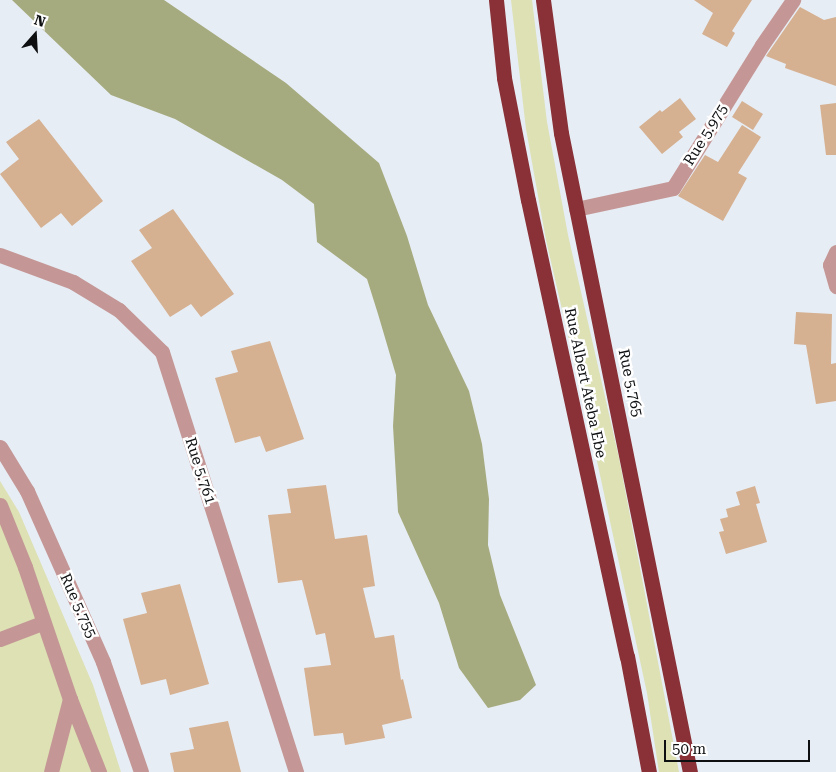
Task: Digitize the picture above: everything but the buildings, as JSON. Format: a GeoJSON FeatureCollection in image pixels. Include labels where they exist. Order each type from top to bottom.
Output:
{"type":"FeatureCollection","features":[{"type":"Feature","properties":{"kind":"highway","name":"Rue Albert Ateba Ebe"},"geometry":{"type":"LineString","coordinates":[[496,0],[504,78],[528,200],[628,656],[649,772]]}},
{"type":"Feature","properties":{"kind":"highway","name":"Rue 5.765"},"geometry":{"type":"LineString","coordinates":[[543,0],[561,133],[690,772]]}},
{"type":"Feature","properties":{"kind":"street","name":"Rue 5.975"},"geometry":{"type":"LineString","coordinates":[[576,209],[673,188],[762,45],[793,0]]}},
{"type":"Feature","properties":{"kind":"street"},"geometry":{"type":"LineString","coordinates":[[836,252],[830,265],[836,286]]}},
{"type":"Feature","properties":{"kind":"street","name":"Rue 5.761"},"geometry":{"type":"LineString","coordinates":[[0,255],[73,282],[119,310],[162,352],[296,772]]}},
{"type":"Feature","properties":{"kind":"street","name":"Rue 5.755"},"geometry":{"type":"LineString","coordinates":[[0,447],[27,491],[103,662],[141,772]]}},
{"type":"Feature","properties":{"kind":"street"},"geometry":{"type":"LineString","coordinates":[[0,505],[25,567],[42,623],[99,772]]}},
{"type":"Feature","properties":{"kind":"street"},"geometry":{"type":"LineString","coordinates":[[0,639],[42,623]]}},
{"type":"Feature","properties":{"kind":"street"},"geometry":{"type":"LineString","coordinates":[[51,772],[70,699]]}},
{"type":"Feature","properties":{"kind":"green space"},"geometry":{"type":"Polygon","coordinates":[[[12,0],[164,0],[286,83],[379,163],[407,236],[428,305],[469,391],[482,444],[489,499],[488,545],[500,595],[536,685],[520,700],[488,708],[459,668],[439,603],[398,512],[393,426],[396,375],[378,314],[367,279],[317,242],[314,204],[282,180],[175,119],[111,95],[12,0]]]}},
{"type":"Feature","properties":{"kind":"green space"},"geometry":{"type":"Polygon","coordinates":[[[511,0],[532,0],[547,122],[568,235],[619,458],[679,772],[659,772],[647,693],[597,461],[546,240],[526,129],[511,0]]]}},
{"type":"Feature","properties":{"kind":"green space"},"geometry":{"type":"Polygon","coordinates":[[[0,481],[19,512],[93,685],[121,772],[0,772],[0,481]]]}}]}
